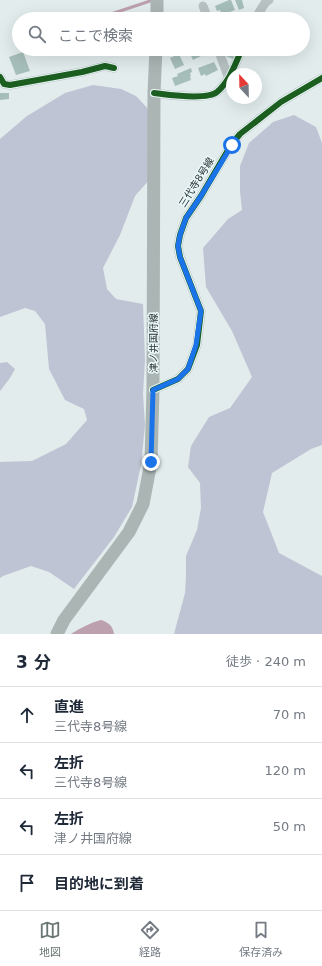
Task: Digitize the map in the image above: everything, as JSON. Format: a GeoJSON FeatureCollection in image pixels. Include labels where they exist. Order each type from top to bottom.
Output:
{"type":"FeatureCollection","features":[{"type":"Feature","properties":{"kind":"main road"},"geometry":{"type":"LineString","coordinates":[[157,0],[157,12]]}},
{"type":"Feature","properties":{"kind":"main road","name":"津ノ井国府線"},"geometry":{"type":"LineString","coordinates":[[57,634],[64,620],[129,532],[143,504],[151,462],[153,390],[154,93],[163,56]]}},
{"type":"Feature","properties":{"kind":"street"},"geometry":{"type":"LineString","coordinates":[[259,12],[265,3],[269,0]]}},
{"type":"Feature","properties":{"kind":"street"},"geometry":{"type":"LineString","coordinates":[[203,6],[205,12]]}},
{"type":"Feature","properties":{"kind":"street"},"geometry":{"type":"LineString","coordinates":[[221,56],[226,71]]}},
{"type":"Feature","properties":{"kind":"street"},"geometry":{"type":"LineString","coordinates":[[234,68],[239,56]]}},
{"type":"Feature","properties":{"kind":"street"},"geometry":{"type":"LineString","coordinates":[[0,77],[4,84],[10,85],[82,72],[105,66],[114,68]]}},
{"type":"Feature","properties":{"kind":"street","name":"三代寺8号線"},"geometry":{"type":"LineString","coordinates":[[153,390],[178,379],[188,369],[196,345],[201,311],[180,257],[178,246],[186,218],[240,134],[281,102],[322,78]]}},
{"type":"Feature","properties":{"kind":"street"},"geometry":{"type":"LineString","coordinates":[[154,93],[178,96],[201,96],[216,93],[226,82]]}},
{"type":"Feature","properties":{"kind":"shaded area"},"geometry":{"type":"Polygon","coordinates":[[[93,85],[121,89],[136,96],[151,112],[150,179],[135,196],[120,235],[103,268],[107,289],[116,299],[143,304],[145,360],[143,394],[145,425],[141,465],[132,507],[114,537],[74,589],[49,572],[31,566],[0,578],[0,462],[32,461],[66,444],[87,420],[84,409],[65,400],[49,369],[45,324],[35,311],[25,308],[0,317],[0,139],[27,116],[65,93],[93,85]]]}},
{"type":"Feature","properties":{"kind":"shaded area"},"geometry":{"type":"Polygon","coordinates":[[[294,115],[316,127],[322,143],[322,445],[311,449],[272,473],[263,512],[279,553],[322,576],[322,634],[174,634],[185,593],[186,556],[197,530],[201,508],[200,483],[188,467],[191,446],[209,417],[230,408],[252,377],[232,331],[206,287],[203,248],[228,219],[242,210],[240,166],[249,143],[273,122],[294,115]]]}},
{"type":"Feature","properties":{"kind":"shaded area"},"geometry":{"type":"Polygon","coordinates":[[[7,362],[15,369],[0,391],[0,363],[7,362]]]}},
{"type":"Feature","properties":{"kind":"shaded area"},"geometry":{"type":"Polygon","coordinates":[[[101,620],[110,625],[114,634],[71,634],[85,626],[101,620]]]}},
{"type":"Feature","properties":{"kind":"building"},"geometry":{"type":"Polygon","coordinates":[[[231,0],[235,10],[230,12],[221,12],[220,10],[217,11],[215,6],[231,0]]]}},
{"type":"Feature","properties":{"kind":"building"},"geometry":{"type":"Polygon","coordinates":[[[235,0],[242,0],[244,8],[239,10],[235,0]]]}},
{"type":"Feature","properties":{"kind":"building"},"geometry":{"type":"Polygon","coordinates":[[[24,56],[30,71],[16,75],[9,57],[24,56]]]}},
{"type":"Feature","properties":{"kind":"building"},"geometry":{"type":"Polygon","coordinates":[[[180,56],[184,65],[175,69],[170,58],[180,56]]]}},
{"type":"Feature","properties":{"kind":"building"},"geometry":{"type":"Polygon","coordinates":[[[191,56],[201,56],[193,60],[191,56]]]}},
{"type":"Feature","properties":{"kind":"building"},"geometry":{"type":"Polygon","coordinates":[[[226,56],[234,56],[233,59],[226,56]]]}},
{"type":"Feature","properties":{"kind":"building"},"geometry":{"type":"Polygon","coordinates":[[[214,62],[218,70],[206,76],[205,74],[201,76],[198,68],[214,62]]]}},
{"type":"Feature","properties":{"kind":"building"},"geometry":{"type":"Polygon","coordinates":[[[191,68],[191,80],[175,86],[172,78],[178,76],[177,74],[191,68]]]}},
{"type":"Feature","properties":{"kind":"building"},"geometry":{"type":"Polygon","coordinates":[[[0,93],[9,93],[9,99],[0,100],[0,93]]]}},
{"type":"Feature","properties":{"kind":"waterway"},"geometry":{"type":"LineString","coordinates":[[117,12],[150,1]]}},
{"type":"Feature","properties":{"kind":"cycle path"},"geometry":{"type":"LineString","coordinates":[[154,93],[205,96],[217,92],[222,88],[232,72],[239,56]]}},
{"type":"Feature","properties":{"kind":"cycle path"},"geometry":{"type":"LineString","coordinates":[[0,77],[4,84],[10,85],[82,72],[105,66],[114,68]]}},
{"type":"Feature","properties":{"kind":"cycle path"},"geometry":{"type":"LineString","coordinates":[[153,390],[178,379],[188,369],[197,345],[201,311],[180,257],[178,246],[186,218],[201,196],[231,145],[240,134],[281,102],[322,78]]}},
{"type":"Feature","properties":{"kind":"route"},"geometry":{"type":"LineString","coordinates":[[151,462],[153,390],[178,379],[188,369],[196,345],[201,311],[180,257],[178,246],[180,235],[186,218],[232,145]]}}]}
